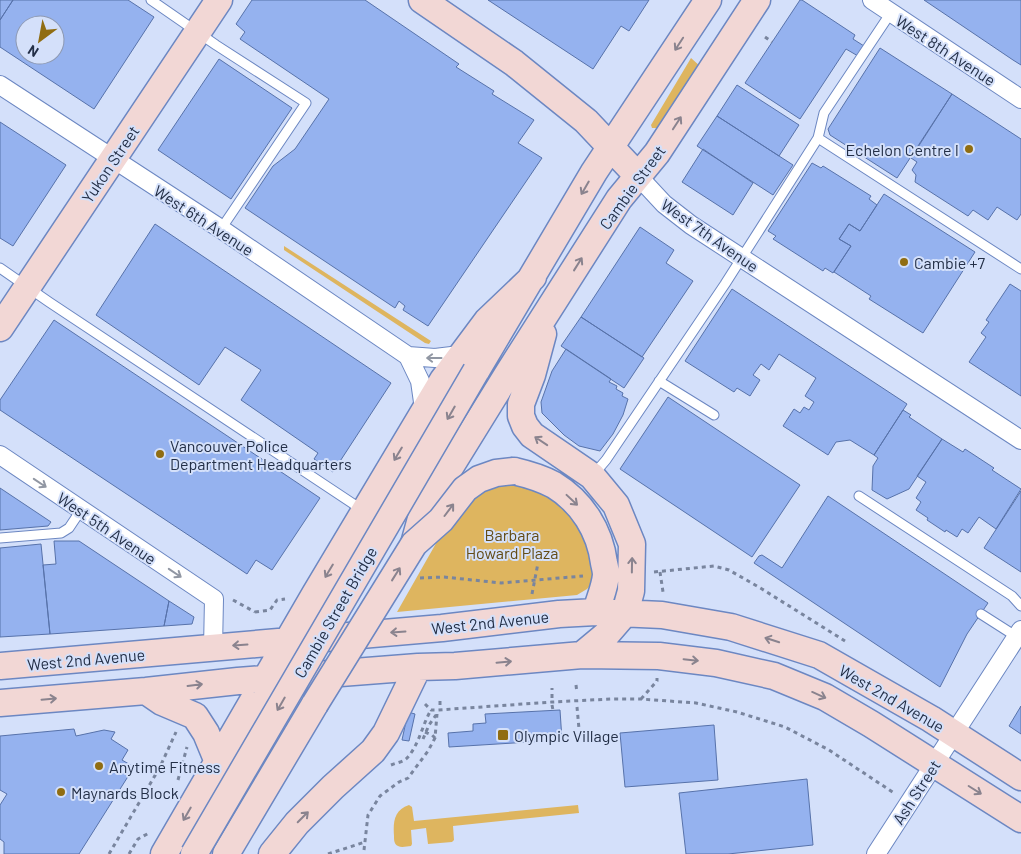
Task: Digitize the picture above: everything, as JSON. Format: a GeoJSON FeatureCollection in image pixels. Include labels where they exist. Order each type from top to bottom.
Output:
{"type":"FeatureCollection","features":[{"type":"Feature","properties":{"kind":"main road","name":"Yukon Street"},"geometry":{"type":"LineString","coordinates":[[0,328],[219,0]]}},
{"type":"Feature","properties":{"kind":"main road","name":"West 7th Avenue"},"geometry":{"type":"LineString","coordinates":[[422,0],[529,75],[593,127],[638,176]]}},
{"type":"Feature","properties":{"kind":"main road"},"geometry":{"type":"LineString","coordinates":[[159,842],[214,768],[424,409],[468,363],[532,277],[594,172],[708,0]]}},
{"type":"Feature","properties":{"kind":"main road","name":"Cambie Street"},"geometry":{"type":"LineString","coordinates":[[492,400],[619,199],[657,153],[757,0]]}},
{"type":"Feature","properties":{"kind":"main road"},"geometry":{"type":"LineString","coordinates":[[552,305],[538,348],[532,375],[521,404],[521,416],[525,426],[532,435],[592,476],[616,505],[632,544],[631,591],[625,613],[606,635],[582,656]]}},
{"type":"Feature","properties":{"kind":"main road","name":"Cambie Street Bridge"},"geometry":{"type":"LineString","coordinates":[[194,854],[468,363]]}},
{"type":"Feature","properties":{"kind":"main road","name":"Cambie Street Bridge"},"geometry":{"type":"LineString","coordinates":[[226,854],[315,704],[414,544],[423,511],[492,400]]}},
{"type":"Feature","properties":{"kind":"main road"},"geometry":{"type":"LineString","coordinates":[[414,544],[441,520],[465,489],[479,479],[496,473],[514,471],[534,476],[554,485],[571,498],[586,514],[596,532],[603,553],[606,574],[596,612]]}},
{"type":"Feature","properties":{"kind":"main road","name":"West 2nd Avenue"},"geometry":{"type":"LineString","coordinates":[[0,666],[442,628],[559,614],[625,613],[662,616],[731,627],[819,655],[954,734]]}},
{"type":"Feature","properties":{"kind":"main road","name":"West 2nd Avenue"},"geometry":{"type":"LineString","coordinates":[[0,703],[418,667],[582,656],[668,658],[716,663],[774,676],[825,697],[934,764]]}},
{"type":"Feature","properties":{"kind":"main road"},"geometry":{"type":"LineString","coordinates":[[272,854],[297,823],[373,751],[386,733],[418,667]]}},
{"type":"Feature","properties":{"kind":"main road"},"geometry":{"type":"LineString","coordinates":[[146,691],[162,702],[196,716],[206,733],[214,768]]}},
{"type":"Feature","properties":{"kind":"main road"},"geometry":{"type":"LineString","coordinates":[[954,734],[1021,777]]}},
{"type":"Feature","properties":{"kind":"main road"},"geometry":{"type":"LineString","coordinates":[[934,764],[1021,819]]}},
{"type":"Feature","properties":{"kind":"street","name":"West 8th Avenue"},"geometry":{"type":"LineString","coordinates":[[872,0],[890,14],[1021,99]]}},
{"type":"Feature","properties":{"kind":"street","name":"West 6th Avenue"},"geometry":{"type":"LineString","coordinates":[[0,85],[408,356],[468,363]]}},
{"type":"Feature","properties":{"kind":"street","name":"West 7th Avenue"},"geometry":{"type":"LineString","coordinates":[[638,176],[664,204],[691,225],[1021,440]]}},
{"type":"Feature","properties":{"kind":"street"},"geometry":{"type":"LineString","coordinates":[[408,356],[420,381],[424,409]]}},
{"type":"Feature","properties":{"kind":"street","name":"West 5th Avenue"},"geometry":{"type":"LineString","coordinates":[[0,456],[214,599]]}},
{"type":"Feature","properties":{"kind":"street"},"geometry":{"type":"LineString","coordinates":[[213,648],[214,599]]}},
{"type":"Feature","properties":{"kind":"street","name":"Ash Street"},"geometry":{"type":"LineString","coordinates":[[881,852],[934,764],[1019,634]]}},
{"type":"Feature","properties":{"kind":"lane"},"geometry":{"type":"LineString","coordinates":[[151,0],[197,33],[306,103],[221,230]]}},
{"type":"Feature","properties":{"kind":"lane"},"geometry":{"type":"LineString","coordinates":[[592,476],[606,460],[660,381],[741,258],[818,138],[824,113],[890,14]]}},
{"type":"Feature","properties":{"kind":"lane"},"geometry":{"type":"LineString","coordinates":[[818,138],[1021,269]]}},
{"type":"Feature","properties":{"kind":"lane"},"geometry":{"type":"LineString","coordinates":[[0,268],[364,511]]}},
{"type":"Feature","properties":{"kind":"lane"},"geometry":{"type":"LineString","coordinates":[[660,381],[714,415]]}},
{"type":"Feature","properties":{"kind":"lane"},"geometry":{"type":"LineString","coordinates":[[859,496],[1012,596],[1021,606]]}},
{"type":"Feature","properties":{"kind":"lane"},"geometry":{"type":"LineString","coordinates":[[0,538],[61,533],[69,528],[81,510]]}},
{"type":"Feature","properties":{"kind":"lane"},"geometry":{"type":"LineString","coordinates":[[981,614],[1019,634]]}},
{"type":"Feature","properties":{"kind":"path"},"geometry":{"type":"LineString","coordinates":[[765,37],[772,42]]}},
{"type":"Feature","properties":{"kind":"path"},"geometry":{"type":"LineString","coordinates":[[533,591],[538,563]]}},
{"type":"Feature","properties":{"kind":"path","name":"West 2nd Avenue"},"geometry":{"type":"LineString","coordinates":[[652,572],[714,566],[722,567],[770,594],[851,645]]}},
{"type":"Feature","properties":{"kind":"path"},"geometry":{"type":"LineString","coordinates":[[660,572],[662,600]]}},
{"type":"Feature","properties":{"kind":"path"},"geometry":{"type":"LineString","coordinates":[[416,579],[444,577],[501,583],[588,576]]}},
{"type":"Feature","properties":{"kind":"path"},"geometry":{"type":"LineString","coordinates":[[214,599],[227,595],[255,612],[270,610],[276,600],[291,598]]}},
{"type":"Feature","properties":{"kind":"path"},"geometry":{"type":"LineString","coordinates":[[641,699],[657,681]]}},
{"type":"Feature","properties":{"kind":"path"},"geometry":{"type":"LineString","coordinates":[[576,685],[577,693]]}},
{"type":"Feature","properties":{"kind":"path"},"geometry":{"type":"LineString","coordinates":[[552,688],[552,698]]}},
{"type":"Feature","properties":{"kind":"path"},"geometry":{"type":"LineString","coordinates":[[440,698],[440,705]]}},
{"type":"Feature","properties":{"kind":"path"},"geometry":{"type":"LineString","coordinates":[[420,700],[431,710],[552,702],[641,699],[696,703],[737,712],[785,727],[829,750],[895,794]]}},
{"type":"Feature","properties":{"kind":"path"},"geometry":{"type":"LineString","coordinates":[[552,705],[553,710]]}},
{"type":"Feature","properties":{"kind":"path"},"geometry":{"type":"LineString","coordinates":[[577,707],[579,729]]}},
{"type":"Feature","properties":{"kind":"path"},"geometry":{"type":"LineString","coordinates":[[418,737],[431,710]]}},
{"type":"Feature","properties":{"kind":"path"},"geometry":{"type":"LineString","coordinates":[[364,850],[368,815],[373,805],[384,793],[408,778],[428,751],[435,738],[437,714],[423,739]]}},
{"type":"Feature","properties":{"kind":"path"},"geometry":{"type":"LineString","coordinates":[[109,854],[160,767],[176,730]]}},
{"type":"Feature","properties":{"kind":"path"},"geometry":{"type":"LineString","coordinates":[[426,732],[435,738]]}},
{"type":"Feature","properties":{"kind":"path"},"geometry":{"type":"LineString","coordinates":[[129,854],[138,839],[159,842]]}},
{"type":"Feature","properties":{"kind":"path"},"geometry":{"type":"LineString","coordinates":[[328,854],[365,842]]}},
{"type":"Feature","properties":{"kind":"green space"},"geometry":{"type":"Polygon","coordinates":[[[691,58],[701,67],[657,128],[652,128],[651,125],[691,58]]]}},
{"type":"Feature","properties":{"kind":"green space"},"geometry":{"type":"Polygon","coordinates":[[[284,246],[431,341],[429,344],[425,343],[284,250],[284,246]]]}},
{"type":"Feature","properties":{"kind":"green space","name":"Barbara Howard Plaza"},"geometry":{"type":"Polygon","coordinates":[[[517,484],[544,490],[581,524],[597,560],[592,584],[577,595],[397,612],[451,517],[486,489],[499,485],[517,484]]]}},
{"type":"Feature","properties":{"kind":"green space"},"geometry":{"type":"Polygon","coordinates":[[[409,805],[412,807],[414,821],[578,805],[579,813],[453,826],[454,840],[452,842],[428,844],[426,828],[411,830],[411,846],[400,847],[394,840],[394,821],[397,813],[409,805]]]}},
{"type":"Feature","properties":{"kind":"building"},"geometry":{"type":"Polygon","coordinates":[[[0,0],[13,0],[0,20],[0,0]]]}},
{"type":"Feature","properties":{"kind":"building"},"geometry":{"type":"Polygon","coordinates":[[[13,0],[128,0],[154,17],[94,109],[27,65],[65,65],[65,15],[15,15],[15,57],[0,47],[0,20],[13,0]]]}},
{"type":"Feature","properties":{"kind":"building"},"geometry":{"type":"Polygon","coordinates":[[[252,0],[365,0],[459,64],[456,67],[494,91],[492,94],[534,120],[518,143],[542,158],[428,326],[403,310],[405,306],[399,301],[395,308],[245,208],[273,166],[295,149],[329,99],[240,39],[245,32],[236,24],[252,0]]]}},
{"type":"Feature","properties":{"kind":"building"},"geometry":{"type":"Polygon","coordinates":[[[488,0],[649,0],[629,31],[621,26],[593,69],[488,0]]]}},
{"type":"Feature","properties":{"kind":"building"},"geometry":{"type":"Polygon","coordinates":[[[800,0],[855,35],[853,39],[864,46],[858,56],[846,49],[800,119],[745,83],[800,0]]]}},
{"type":"Feature","properties":{"kind":"building"},"geometry":{"type":"Polygon","coordinates":[[[924,0],[1021,0],[1021,65],[1013,60],[924,0]]]}},
{"type":"Feature","properties":{"kind":"building"},"geometry":{"type":"Polygon","coordinates":[[[880,48],[952,94],[897,178],[830,135],[828,129],[880,48]]]}},
{"type":"Feature","properties":{"kind":"building"},"geometry":{"type":"Polygon","coordinates":[[[219,59],[292,108],[231,199],[158,150],[219,59]]]}},
{"type":"Feature","properties":{"kind":"building"},"geometry":{"type":"Polygon","coordinates":[[[737,85],[799,125],[779,156],[717,116],[737,85]]]}},
{"type":"Feature","properties":{"kind":"building","name":"Echelon Centre I"},"geometry":{"type":"Polygon","coordinates":[[[952,94],[1021,139],[1021,214],[1017,220],[997,207],[988,220],[973,210],[968,216],[915,182],[916,175],[912,170],[917,162],[911,158],[952,94]]]}},
{"type":"Feature","properties":{"kind":"building"},"geometry":{"type":"Polygon","coordinates":[[[717,116],[793,165],[773,195],[697,146],[717,116]]]}},
{"type":"Feature","properties":{"kind":"building"},"geometry":{"type":"Polygon","coordinates":[[[0,122],[66,165],[13,246],[0,238],[0,122]]]}},
{"type":"Feature","properties":{"kind":"building"},"geometry":{"type":"Polygon","coordinates":[[[703,149],[753,183],[733,215],[682,182],[703,149]]]}},
{"type":"Feature","properties":{"kind":"building"},"geometry":{"type":"Polygon","coordinates":[[[812,163],[821,168],[823,166],[871,196],[869,199],[877,205],[860,231],[849,224],[839,239],[851,246],[833,273],[825,268],[823,271],[773,239],[776,236],[768,231],[812,163]]]}},
{"type":"Feature","properties":{"kind":"building","name":"Cambie +7"},"geometry":{"type":"Polygon","coordinates":[[[884,194],[975,252],[923,333],[869,299],[871,296],[834,272],[851,246],[839,239],[849,224],[860,231],[884,194]]]}},
{"type":"Feature","properties":{"kind":"building"},"geometry":{"type":"Polygon","coordinates":[[[155,224],[391,383],[333,472],[314,459],[318,453],[241,400],[261,370],[225,347],[199,385],[96,315],[155,224]]]}},
{"type":"Feature","properties":{"kind":"building"},"geometry":{"type":"Polygon","coordinates":[[[640,227],[674,250],[666,263],[693,281],[642,357],[581,317],[640,227]]]}},
{"type":"Feature","properties":{"kind":"building"},"geometry":{"type":"Polygon","coordinates":[[[1010,284],[1021,291],[1021,396],[969,362],[986,337],[981,333],[989,322],[986,320],[1010,284]]]}},
{"type":"Feature","properties":{"kind":"building"},"geometry":{"type":"Polygon","coordinates":[[[732,289],[907,404],[874,455],[850,440],[836,442],[828,455],[783,426],[794,409],[800,413],[804,407],[809,410],[814,402],[805,396],[816,378],[779,354],[769,370],[761,364],[753,375],[760,380],[750,396],[737,388],[734,392],[685,361],[732,289]]]}},
{"type":"Feature","properties":{"kind":"building"},"geometry":{"type":"Polygon","coordinates":[[[581,317],[644,358],[624,388],[561,346],[581,317]]]}},
{"type":"Feature","properties":{"kind":"building","name":"Vancouver Police Department Headquarters"},"geometry":{"type":"Polygon","coordinates":[[[54,320],[320,498],[272,570],[256,560],[247,574],[0,410],[0,400],[54,320]]]}},
{"type":"Feature","properties":{"kind":"building"},"geometry":{"type":"Polygon","coordinates":[[[566,349],[611,379],[609,382],[617,386],[616,389],[623,393],[622,396],[628,399],[623,415],[613,434],[600,451],[579,446],[564,435],[542,413],[541,402],[552,371],[566,349]]]}},
{"type":"Feature","properties":{"kind":"building"},"geometry":{"type":"Polygon","coordinates":[[[668,397],[800,485],[752,557],[620,469],[668,397]]]}},
{"type":"Feature","properties":{"kind":"building"},"geometry":{"type":"Polygon","coordinates":[[[903,410],[911,415],[909,417],[942,439],[909,489],[887,499],[872,490],[873,466],[878,458],[874,455],[903,410]]]}},
{"type":"Feature","properties":{"kind":"building"},"geometry":{"type":"Polygon","coordinates":[[[942,439],[963,452],[965,449],[1021,489],[996,529],[979,517],[968,533],[962,529],[957,537],[946,530],[945,532],[916,510],[921,502],[916,498],[926,482],[917,476],[942,439]]]}},
{"type":"Feature","properties":{"kind":"building"},"geometry":{"type":"Polygon","coordinates":[[[0,488],[51,522],[48,526],[0,530],[0,488]]]}},
{"type":"Feature","properties":{"kind":"building"},"geometry":{"type":"Polygon","coordinates":[[[1021,491],[1021,572],[984,548],[1021,491]]]}},
{"type":"Feature","properties":{"kind":"building"},"geometry":{"type":"Polygon","coordinates":[[[828,496],[988,603],[967,634],[940,687],[754,563],[762,555],[782,568],[828,496]]]}},
{"type":"Feature","properties":{"kind":"building"},"geometry":{"type":"Polygon","coordinates":[[[54,541],[79,541],[169,601],[164,626],[50,634],[43,565],[56,564],[54,541]]]}},
{"type":"Feature","properties":{"kind":"building"},"geometry":{"type":"Polygon","coordinates":[[[41,544],[50,634],[0,637],[0,548],[41,544]]]}},
{"type":"Feature","properties":{"kind":"building"},"geometry":{"type":"Polygon","coordinates":[[[169,601],[194,617],[192,624],[164,626],[169,601]]]}},
{"type":"Feature","properties":{"kind":"building"},"geometry":{"type":"Polygon","coordinates":[[[1021,706],[1021,734],[1009,726],[1021,706]]]}},
{"type":"Feature","properties":{"kind":"building"},"geometry":{"type":"Polygon","coordinates":[[[560,710],[562,740],[449,747],[448,733],[473,731],[473,724],[486,723],[485,714],[560,710]]]}},
{"type":"Feature","properties":{"kind":"building"},"geometry":{"type":"Polygon","coordinates":[[[408,712],[415,714],[409,741],[402,740],[408,712]]]}},
{"type":"Feature","properties":{"kind":"building"},"geometry":{"type":"Polygon","coordinates":[[[714,725],[718,780],[625,787],[620,733],[714,725]]]}},
{"type":"Feature","properties":{"kind":"building","name":"Maynards Block"},"geometry":{"type":"Polygon","coordinates":[[[74,729],[76,736],[104,730],[115,732],[111,739],[128,750],[122,760],[134,767],[79,854],[4,854],[4,842],[0,839],[0,805],[7,794],[0,790],[0,736],[74,729]]]}},
{"type":"Feature","properties":{"kind":"building"},"geometry":{"type":"Polygon","coordinates":[[[807,779],[813,845],[728,854],[686,854],[679,793],[807,779]]]}},
{"type":"Feature","properties":{"kind":"place","name":"Echelon Centre I"},"geometry":{"type":"Point","coordinates":[969,149]}},
{"type":"Feature","properties":{"kind":"place","name":"Cambie +7"},"geometry":{"type":"Point","coordinates":[904,262]}},
{"type":"Feature","properties":{"kind":"place","name":"Vancouver Police Department Headquarters"},"geometry":{"type":"Point","coordinates":[160,454]}},
{"type":"Feature","properties":{"kind":"place","name":"Olympic Village"},"geometry":{"type":"Point","coordinates":[503,735]}},
{"type":"Feature","properties":{"kind":"place","name":"Anytime Fitness"},"geometry":{"type":"Point","coordinates":[99,766]}},
{"type":"Feature","properties":{"kind":"place","name":"Maynards Block"},"geometry":{"type":"Point","coordinates":[61,792]}}]}
